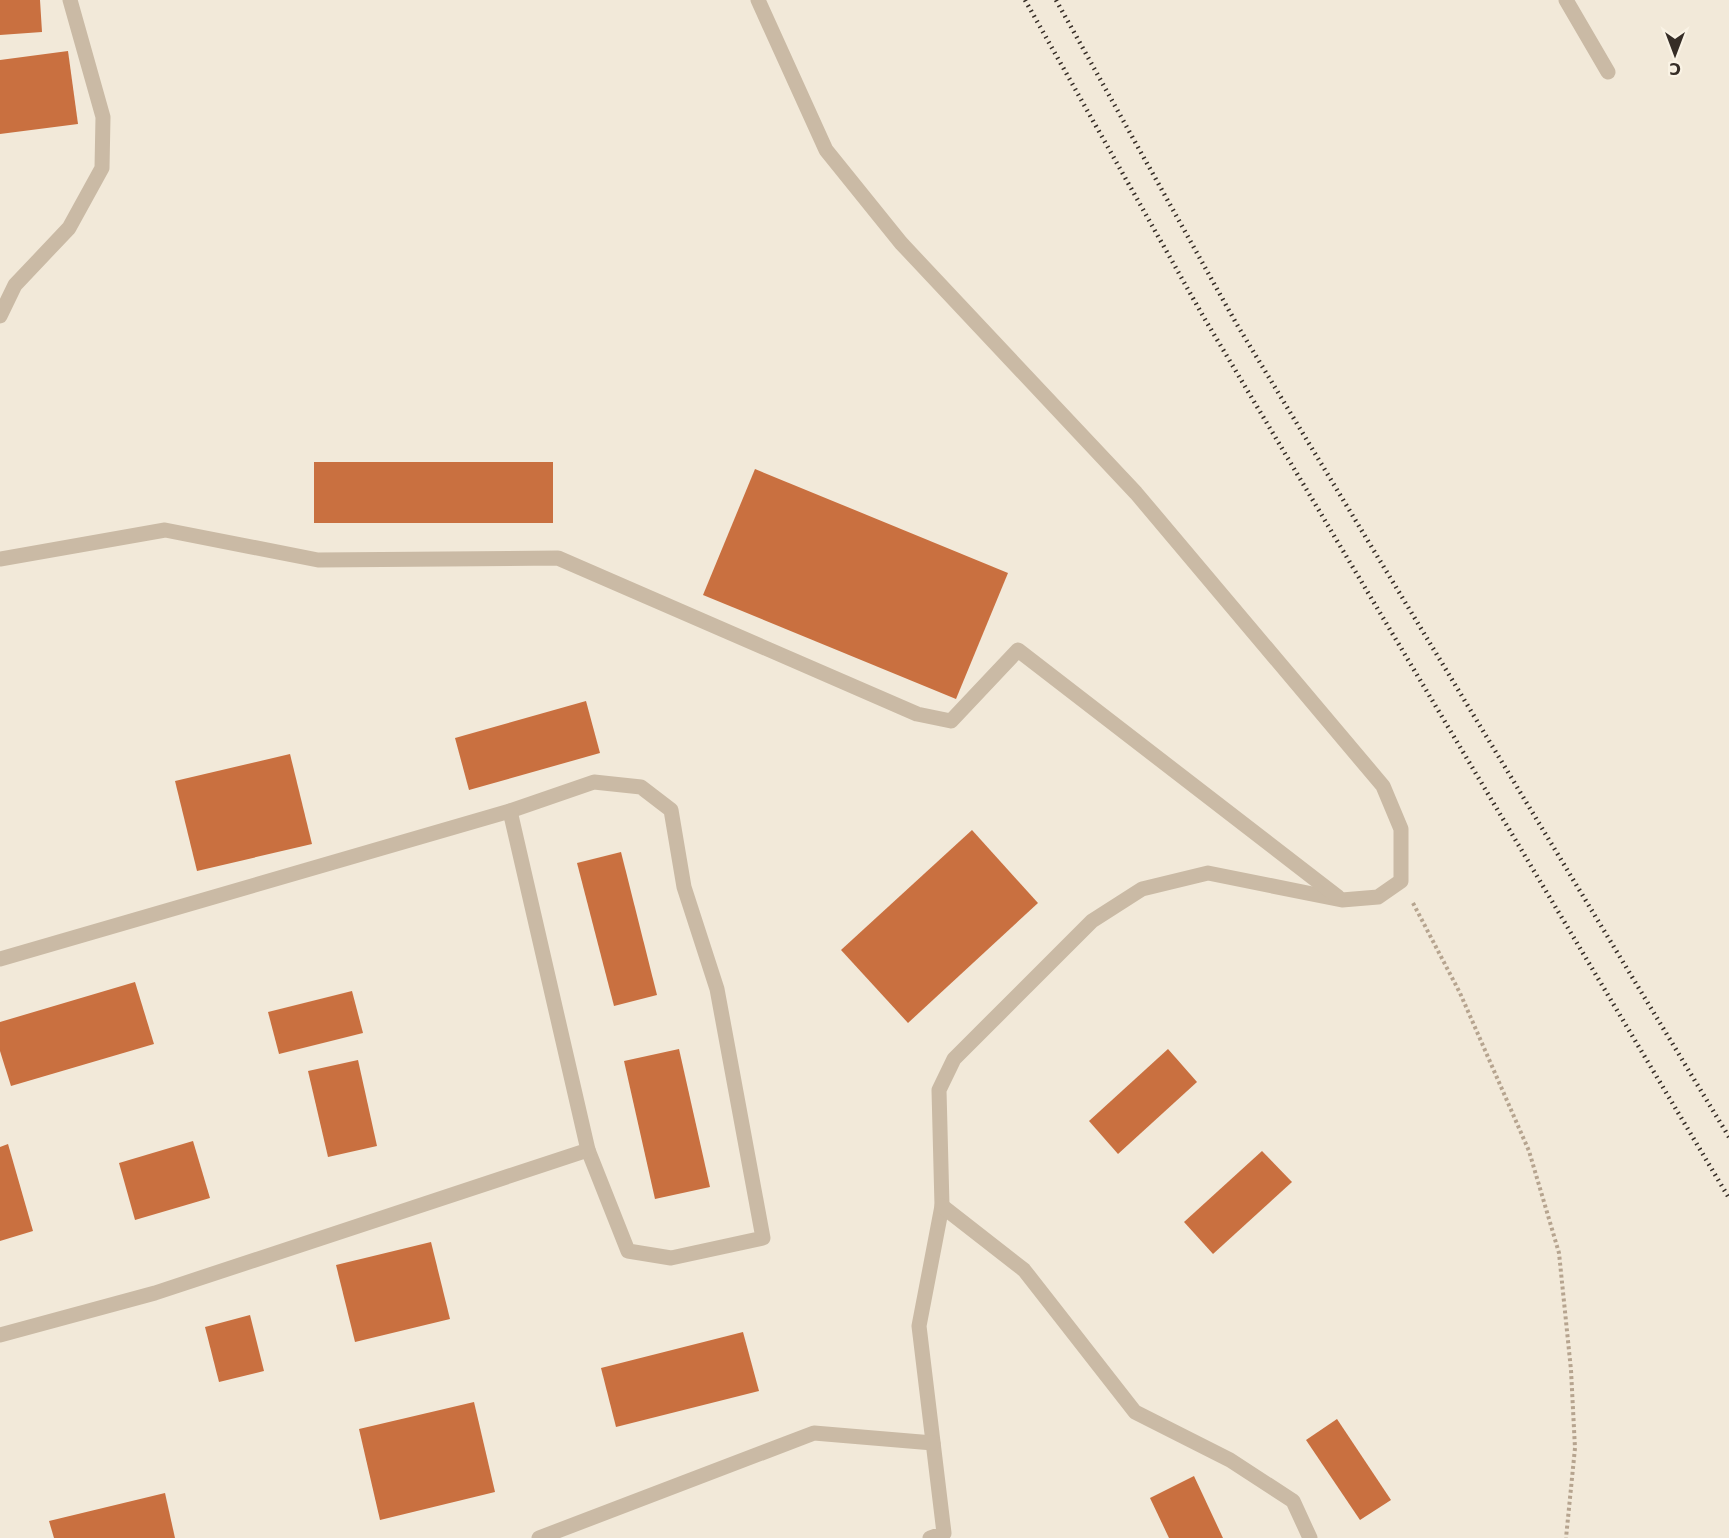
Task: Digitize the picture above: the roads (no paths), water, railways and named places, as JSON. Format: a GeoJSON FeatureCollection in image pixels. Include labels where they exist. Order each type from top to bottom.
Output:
{"type":"FeatureCollection","features":[{"type":"Feature","properties":{"kind":"lane"},"geometry":{"type":"LineString","coordinates":[[0,316],[15,285],[69,228],[102,168],[104,117],[70,0]]}},
{"type":"Feature","properties":{"kind":"lane"},"geometry":{"type":"LineString","coordinates":[[758,0],[826,150],[901,243],[1136,493],[1383,786],[1401,829],[1401,881],[1378,897],[1342,900],[1208,873],[1142,889],[1092,921],[954,1059],[939,1090],[942,1206],[919,1326],[941,1536]]}},
{"type":"Feature","properties":{"kind":"lane"},"geometry":{"type":"LineString","coordinates":[[1566,0],[1608,72]]}},
{"type":"Feature","properties":{"kind":"lane"},"geometry":{"type":"LineString","coordinates":[[0,559],[165,530],[318,560],[558,558],[917,714],[951,721],[1018,650],[1342,900]]}},
{"type":"Feature","properties":{"kind":"lane"},"geometry":{"type":"LineString","coordinates":[[0,958],[510,811],[594,782],[641,787],[671,810],[684,887],[717,989],[763,1238],[671,1258],[628,1251],[588,1150],[510,811]]}},
{"type":"Feature","properties":{"kind":"lane"},"geometry":{"type":"LineString","coordinates":[[0,1335],[154,1293],[588,1150]]}},
{"type":"Feature","properties":{"kind":"lane"},"geometry":{"type":"LineString","coordinates":[[942,1206],[1024,1270],[1135,1412],[1230,1460],[1293,1501],[1310,1538]]}},
{"type":"Feature","properties":{"kind":"lane"},"geometry":{"type":"LineString","coordinates":[[539,1538],[814,1433],[933,1443]]}},
{"type":"Feature","properties":{"kind":"railway"},"geometry":{"type":"LineString","coordinates":[[1025,0],[1203,316],[1729,1198]]}},
{"type":"Feature","properties":{"kind":"railway"},"geometry":{"type":"LineString","coordinates":[[1056,0],[1236,323],[1729,1137]]}}]}
